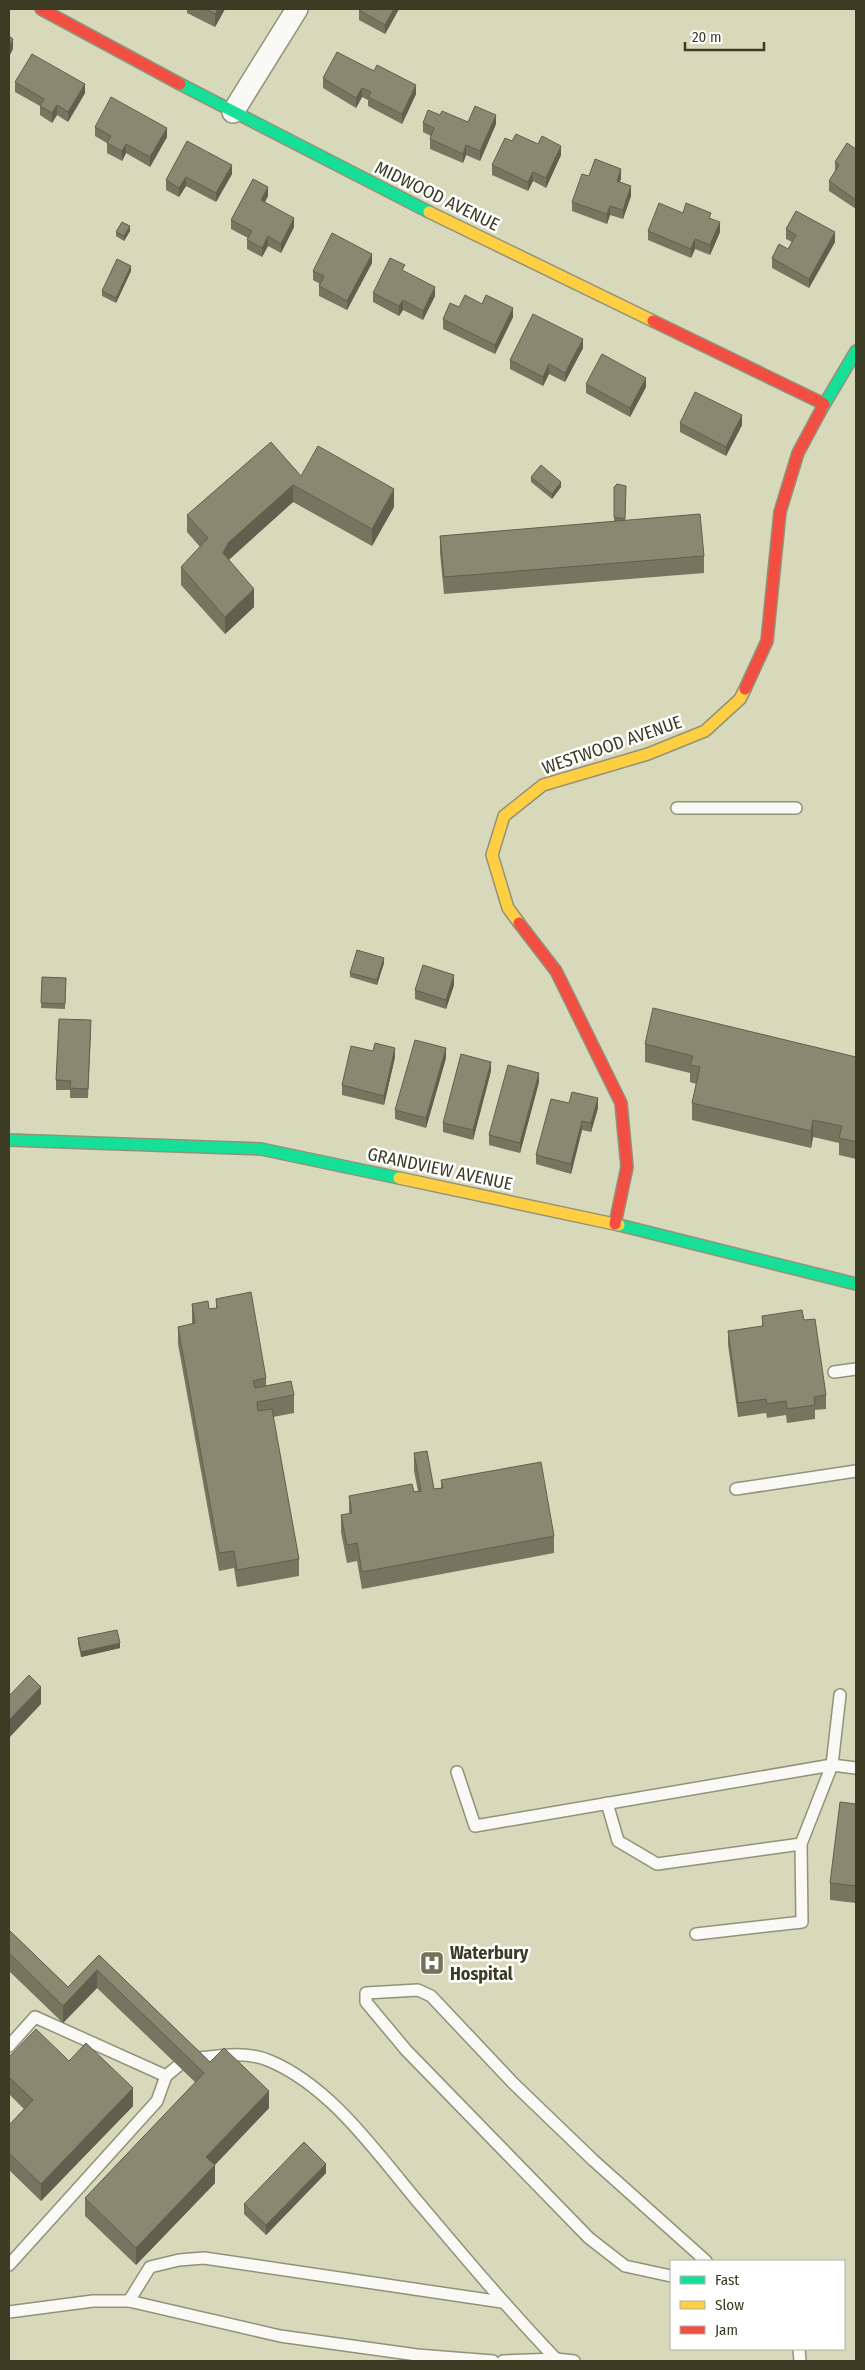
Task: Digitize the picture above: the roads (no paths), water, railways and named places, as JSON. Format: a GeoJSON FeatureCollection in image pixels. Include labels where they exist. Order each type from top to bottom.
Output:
{"type":"FeatureCollection","features":[{"type":"Feature","properties":{"kind":"street","name":"MIDWOOD AVENUE"},"geometry":{"type":"LineString","coordinates":[[41,9],[233,112],[388,192],[824,404]]}},
{"type":"Feature","properties":{"kind":"street"},"geometry":{"type":"LineString","coordinates":[[233,112],[297,9]]}},
{"type":"Feature","properties":{"kind":"street","name":"WESTWOOD AVENUE"},"geometry":{"type":"LineString","coordinates":[[616,1224],[626,1167],[621,1104],[556,971],[508,908],[492,855],[504,816],[543,785],[648,754],[705,731],[740,699],[766,641],[780,512],[798,453],[824,404],[856,351]]}},
{"type":"Feature","properties":{"kind":"street","name":"GRANDVIEW AVENUE"},"geometry":{"type":"LineString","coordinates":[[9,1140],[260,1149],[616,1224],[856,1284]]}},
{"type":"Feature","properties":{"kind":"lane"},"geometry":{"type":"LineString","coordinates":[[676,808],[796,808]]}},
{"type":"Feature","properties":{"kind":"lane"},"geometry":{"type":"LineString","coordinates":[[834,1372],[856,1370]]}},
{"type":"Feature","properties":{"kind":"lane"},"geometry":{"type":"LineString","coordinates":[[736,1489],[856,1471]]}},
{"type":"Feature","properties":{"kind":"lane"},"geometry":{"type":"LineString","coordinates":[[696,1934],[802,1922],[801,1844],[832,1765],[840,1695]]}},
{"type":"Feature","properties":{"kind":"lane"},"geometry":{"type":"LineString","coordinates":[[457,1772],[475,1826],[832,1765],[856,1768]]}},
{"type":"Feature","properties":{"kind":"lane"},"geometry":{"type":"LineString","coordinates":[[607,1803],[618,1841],[657,1864],[801,1844]]}},
{"type":"Feature","properties":{"kind":"lane"},"geometry":{"type":"LineString","coordinates":[[670,2276],[624,2266],[588,2238],[406,2050],[366,2002],[366,1994],[418,1990],[431,1996],[513,2083],[593,2160],[705,2260]]}},
{"type":"Feature","properties":{"kind":"lane"},"geometry":{"type":"LineString","coordinates":[[9,2046],[35,2017],[166,2076]]}},
{"type":"Feature","properties":{"kind":"lane"},"geometry":{"type":"LineString","coordinates":[[189,2059],[244,2054],[268,2060],[290,2071],[337,2107],[502,2302],[556,2359]]}},
{"type":"Feature","properties":{"kind":"lane"},"geometry":{"type":"LineString","coordinates":[[9,2265],[158,2101],[166,2076],[178,2066]]}},
{"type":"Feature","properties":{"kind":"lane"},"geometry":{"type":"LineString","coordinates":[[129,2301],[150,2267],[179,2260],[204,2258],[502,2302]]}},
{"type":"Feature","properties":{"kind":"lane"},"geometry":{"type":"LineString","coordinates":[[9,2312],[93,2301],[129,2301],[280,2336],[417,2355],[494,2361]]}},
{"type":"Feature","properties":{"kind":"lane"},"geometry":{"type":"LineString","coordinates":[[503,2361],[556,2359],[574,2361]]}},
{"type":"Feature","properties":{"kind":"place","name":"Waterbury Hospital"},"geometry":{"type":"Point","coordinates":[432,1963]}}]}
